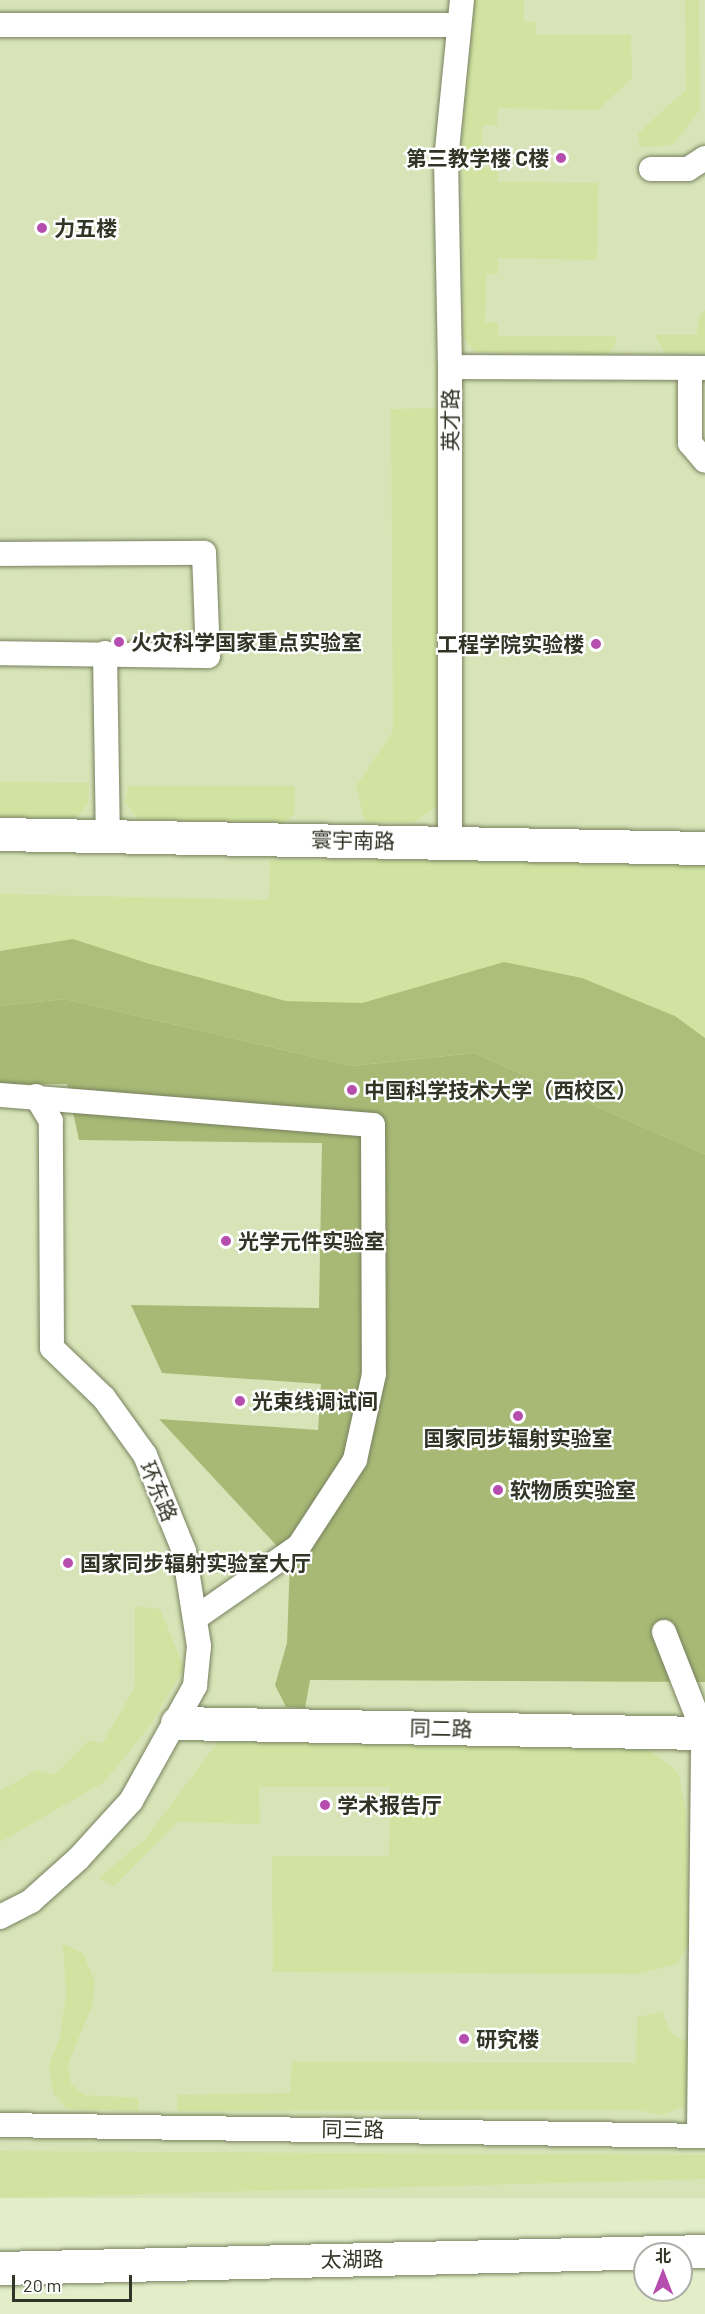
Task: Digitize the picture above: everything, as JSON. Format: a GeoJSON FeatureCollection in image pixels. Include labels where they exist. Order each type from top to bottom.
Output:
{"type":"FeatureCollection","features":[{"type":"Feature","properties":{"kind":"street","name":"寰宇南路"},"geometry":{"type":"LineString","coordinates":[[0,834],[705,848]]}},
{"type":"Feature","properties":{"kind":"street","name":"同二路"},"geometry":{"type":"LineString","coordinates":[[177,1723],[704,1734]]}},
{"type":"Feature","properties":{"kind":"street","name":"太湖路"},"geometry":{"type":"LineString","coordinates":[[0,2268],[705,2251]]}},
{"type":"Feature","properties":{"kind":"lane","name":"英才路"},"geometry":{"type":"LineString","coordinates":[[450,842],[450,367],[446,160],[457,25],[462,0]]}},
{"type":"Feature","properties":{"kind":"lane"},"geometry":{"type":"LineString","coordinates":[[0,25],[457,25]]}},
{"type":"Feature","properties":{"kind":"lane"},"geometry":{"type":"LineString","coordinates":[[651,169],[688,169],[705,158]]}},
{"type":"Feature","properties":{"kind":"lane"},"geometry":{"type":"LineString","coordinates":[[450,367],[698,368],[690,443],[705,461]]}},
{"type":"Feature","properties":{"kind":"lane"},"geometry":{"type":"LineString","coordinates":[[0,554],[204,553],[208,656],[0,653]]}},
{"type":"Feature","properties":{"kind":"lane"},"geometry":{"type":"LineString","coordinates":[[105,653],[108,836]]}},
{"type":"Feature","properties":{"kind":"lane"},"geometry":{"type":"LineString","coordinates":[[0,1095],[36,1096],[373,1125],[374,1374],[355,1460],[299,1546],[197,1617]]}},
{"type":"Feature","properties":{"kind":"lane","name":"环东路"},"geometry":{"type":"LineString","coordinates":[[0,1917],[39,1894],[78,1859],[124,1809],[177,1723],[195,1686],[197,1617],[184,1551],[145,1455],[104,1398],[52,1348],[51,1121],[36,1096]]}},
{"type":"Feature","properties":{"kind":"lane"},"geometry":{"type":"LineString","coordinates":[[664,1632],[704,1734],[702,2135]]}},
{"type":"Feature","properties":{"kind":"lane","name":"同三路"},"geometry":{"type":"LineString","coordinates":[[0,2126],[702,2135]]}},
{"type":"Feature","properties":{"kind":"shaded area","name":"中国科学技术大学（西校区）"},"geometry":{"type":"Polygon","coordinates":[[[0,0],[705,0],[705,2198],[0,2198],[0,0]]]}},
{"type":"Feature","properties":{"kind":"shaded area"},"geometry":{"type":"Polygon","coordinates":[[[474,0],[524,0],[524,22],[536,22],[536,35],[631,35],[632,78],[598,110],[498,108],[497,125],[482,125],[482,168],[498,168],[498,182],[598,183],[597,260],[498,258],[498,274],[486,274],[485,322],[498,323],[498,336],[615,336],[616,344],[608,354],[475,352],[464,337],[462,111],[474,0]]]}},
{"type":"Feature","properties":{"kind":"shaded area"},"geometry":{"type":"Polygon","coordinates":[[[685,0],[699,0],[700,110],[673,145],[639,147],[638,133],[686,90],[685,0]]]}},
{"type":"Feature","properties":{"kind":"shaded area"},"geometry":{"type":"Polygon","coordinates":[[[705,310],[705,353],[665,353],[655,335],[696,335],[700,315],[705,310]]]}},
{"type":"Feature","properties":{"kind":"shaded area"},"geometry":{"type":"Polygon","coordinates":[[[440,408],[439,805],[413,823],[365,822],[356,786],[393,731],[391,409],[440,408]]]}},
{"type":"Feature","properties":{"kind":"shaded area"},"geometry":{"type":"Polygon","coordinates":[[[0,782],[89,783],[88,804],[76,818],[0,818],[0,782]]]}},
{"type":"Feature","properties":{"kind":"shaded area"},"geometry":{"type":"Polygon","coordinates":[[[129,786],[295,786],[294,815],[282,823],[139,820],[125,802],[129,786]]]}},
{"type":"Feature","properties":{"kind":"shaded area"},"geometry":{"type":"Polygon","coordinates":[[[270,860],[705,862],[705,1038],[675,1016],[582,978],[504,962],[362,1003],[286,1001],[150,964],[73,939],[0,951],[0,894],[269,900],[270,860]]]}},
{"type":"Feature","properties":{"kind":"shaded area"},"geometry":{"type":"Polygon","coordinates":[[[73,939],[150,964],[286,1001],[362,1003],[504,962],[582,978],[675,1016],[705,1038],[705,1154],[474,1053],[352,1066],[65,999],[0,1006],[0,951],[73,939]]]}},
{"type":"Feature","properties":{"kind":"shaded area"},"geometry":{"type":"Polygon","coordinates":[[[65,999],[352,1066],[474,1053],[705,1154],[705,1682],[310,1680],[305,1708],[286,1707],[275,1685],[287,1643],[290,1560],[159,1419],[318,1430],[321,1384],[162,1373],[131,1305],[319,1308],[322,1143],[79,1140],[67,1084],[0,1084],[0,1006],[65,999]]]}},
{"type":"Feature","properties":{"kind":"shaded area"},"geometry":{"type":"Polygon","coordinates":[[[135,1606],[160,1609],[184,1668],[149,1727],[104,1782],[0,1842],[0,1791],[37,1770],[55,1775],[89,1740],[102,1744],[135,1687],[135,1606]]]}},
{"type":"Feature","properties":{"kind":"shaded area"},"geometry":{"type":"Polygon","coordinates":[[[220,1739],[642,1745],[678,1772],[686,1811],[689,1943],[677,1964],[637,1974],[273,1972],[272,1856],[389,1856],[390,1787],[259,1787],[260,1824],[177,1822],[114,1886],[99,1878],[145,1839],[220,1739]]]}},
{"type":"Feature","properties":{"kind":"shaded area"},"geometry":{"type":"Polygon","coordinates":[[[63,1944],[83,1953],[95,1982],[92,2006],[68,2064],[71,2084],[85,2095],[139,2098],[138,2111],[67,2109],[53,2093],[49,2065],[60,2037],[66,1994],[63,1944]]]}},
{"type":"Feature","properties":{"kind":"shaded area"},"geometry":{"type":"Polygon","coordinates":[[[662,2012],[671,2033],[690,2044],[690,2076],[684,2106],[662,2115],[637,2110],[178,2111],[177,2095],[290,2093],[292,2062],[636,2063],[637,2017],[662,2012]]]}},
{"type":"Feature","properties":{"kind":"shaded area"},"geometry":{"type":"Polygon","coordinates":[[[0,2151],[705,2155],[705,2179],[0,2198],[0,2151]]]}},
{"type":"Feature","properties":{"kind":"place","name":"第三教学楼 C楼"},"geometry":{"type":"Point","coordinates":[561,158]}},
{"type":"Feature","properties":{"kind":"place","name":"力五楼"},"geometry":{"type":"Point","coordinates":[42,228]}},
{"type":"Feature","properties":{"kind":"place","name":"火灾科学国家重点实验室"},"geometry":{"type":"Point","coordinates":[119,642]}},
{"type":"Feature","properties":{"kind":"place","name":"工程学院实验楼"},"geometry":{"type":"Point","coordinates":[596,644]}},
{"type":"Feature","properties":{"kind":"place","name":"中国科学技术大学（西校区）"},"geometry":{"type":"Point","coordinates":[352,1090]}},
{"type":"Feature","properties":{"kind":"place","name":"光学元件实验室"},"geometry":{"type":"Point","coordinates":[226,1241]}},
{"type":"Feature","properties":{"kind":"place","name":"光束线调试间"},"geometry":{"type":"Point","coordinates":[240,1401]}},
{"type":"Feature","properties":{"kind":"place","name":"国家同步辐射实验室"},"geometry":{"type":"Point","coordinates":[518,1416]}},
{"type":"Feature","properties":{"kind":"place","name":"软物质实验室"},"geometry":{"type":"Point","coordinates":[498,1490]}},
{"type":"Feature","properties":{"kind":"place","name":"国家同步辐射实验室大厅"},"geometry":{"type":"Point","coordinates":[68,1563]}},
{"type":"Feature","properties":{"kind":"place","name":"学术报告厅"},"geometry":{"type":"Point","coordinates":[325,1805]}},
{"type":"Feature","properties":{"kind":"place","name":"研究楼"},"geometry":{"type":"Point","coordinates":[464,2039]}}]}
